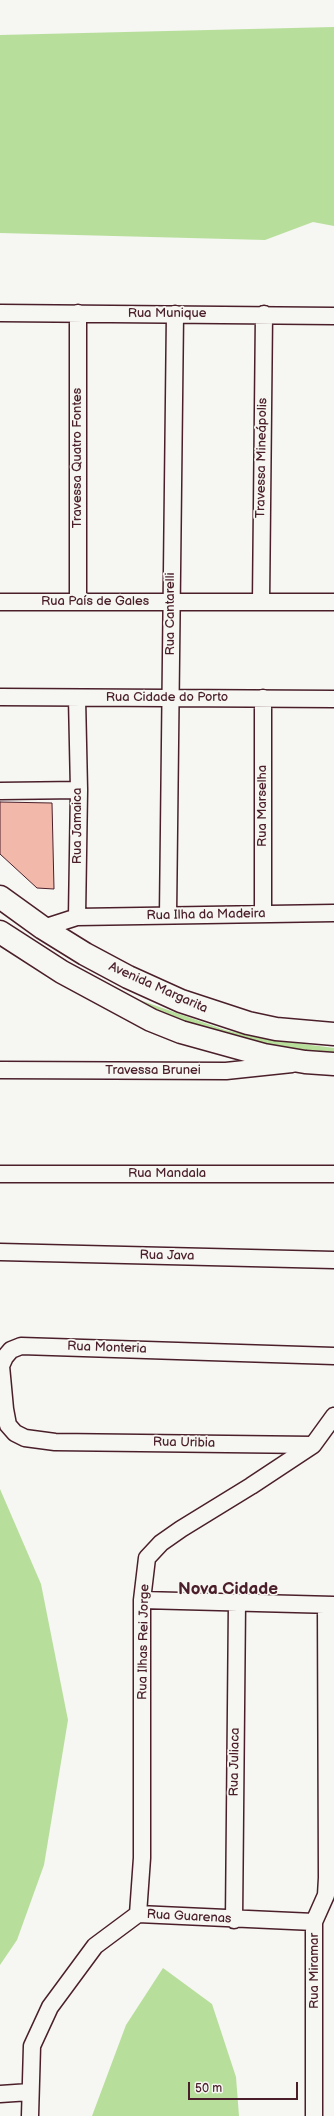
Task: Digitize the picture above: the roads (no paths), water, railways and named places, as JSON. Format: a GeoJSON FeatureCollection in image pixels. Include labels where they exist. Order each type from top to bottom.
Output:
{"type":"FeatureCollection","features":[{"type":"Feature","properties":{"kind":"main road","name":"Avenida Margarita"},"geometry":{"type":"LineString","coordinates":[[0,897],[42,928],[128,977],[181,1001],[262,1026],[334,1034]]}},
{"type":"Feature","properties":{"kind":"main road"},"geometry":{"type":"LineString","coordinates":[[1,937],[151,1020],[181,1032],[264,1055],[305,1062],[334,1064]]}},
{"type":"Feature","properties":{"kind":"street","name":"Rua Munique"},"geometry":{"type":"LineString","coordinates":[[0,313],[264,314],[334,316]]}},
{"type":"Feature","properties":{"kind":"street","name":"Travessa Quatro Fontes"},"geometry":{"type":"LineString","coordinates":[[78,313],[78,602]]}},
{"type":"Feature","properties":{"kind":"street","name":"Rua Cantarelli"},"geometry":{"type":"LineString","coordinates":[[168,915],[174,314]]}},
{"type":"Feature","properties":{"kind":"street","name":"Travessa Mineápolis"},"geometry":{"type":"LineString","coordinates":[[261,602],[264,314]]}},
{"type":"Feature","properties":{"kind":"street","name":"Rua País de Gales"},"geometry":{"type":"LineString","coordinates":[[0,602],[334,602]]}},
{"type":"Feature","properties":{"kind":"street","name":"Rua Cidade do Porto"},"geometry":{"type":"LineString","coordinates":[[0,697],[171,699],[262,698],[334,700]]}},
{"type":"Feature","properties":{"kind":"street","name":"Rua Jamaica"},"geometry":{"type":"LineString","coordinates":[[77,698],[79,790],[78,918]]}},
{"type":"Feature","properties":{"kind":"street","name":"Rua Marselha"},"geometry":{"type":"LineString","coordinates":[[262,698],[262,914]]}},
{"type":"Feature","properties":{"kind":"street"},"geometry":{"type":"LineString","coordinates":[[0,791],[79,790]]}},
{"type":"Feature","properties":{"kind":"street","name":"Rua Ilha da Madeira"},"geometry":{"type":"LineString","coordinates":[[78,918],[168,915],[334,913]]}},
{"type":"Feature","properties":{"kind":"street"},"geometry":{"type":"LineString","coordinates":[[42,928],[78,918]]}},
{"type":"Feature","properties":{"kind":"street","name":"Travessa Brunei"},"geometry":{"type":"LineString","coordinates":[[0,1070],[226,1071],[253,1070],[305,1062]]}},
{"type":"Feature","properties":{"kind":"street","name":"Rua Mandala"},"geometry":{"type":"LineString","coordinates":[[0,1174],[334,1174]]}},
{"type":"Feature","properties":{"kind":"street","name":"Rua Java"},"geometry":{"type":"LineString","coordinates":[[0,1252],[334,1260]]}},
{"type":"Feature","properties":{"kind":"street","name":"Rua Monteria"},"geometry":{"type":"LineString","coordinates":[[55,1442],[25,1438],[15,1434],[8,1425],[1,1366],[5,1357],[11,1350],[22,1346],[49,1346],[334,1356]]}},
{"type":"Feature","properties":{"kind":"street","name":"Rua Ilhas Rei Jorge"},"geometry":{"type":"LineString","coordinates":[[138,1914],[142,1858],[142,1600],[147,1558],[161,1543],[313,1445],[334,1416]]}},
{"type":"Feature","properties":{"kind":"street","name":"Rua Uribia"},"geometry":{"type":"LineString","coordinates":[[55,1442],[313,1445]]}},
{"type":"Feature","properties":{"kind":"street","name":"Rua Miramar"},"geometry":{"type":"LineString","coordinates":[[142,1600],[237,1604],[330,1605],[327,1878],[326,1894],[314,1922],[314,2116]]}},
{"type":"Feature","properties":{"kind":"street","name":"Rua Juliaca"},"geometry":{"type":"LineString","coordinates":[[234,1920],[237,1604]]}},
{"type":"Feature","properties":{"kind":"street","name":"Rua Guarenas"},"geometry":{"type":"LineString","coordinates":[[30,2116],[32,2046],[50,2007],[95,1946],[138,1914],[234,1920],[314,1922]]}},
{"type":"Feature","properties":{"kind":"street"},"geometry":{"type":"LineString","coordinates":[[0,2094],[30,2092]]}},
{"type":"Feature","properties":{"kind":"district","name":"Nova Cidade"},"geometry":{"type":"Point","coordinates":[228,1590]}}]}
